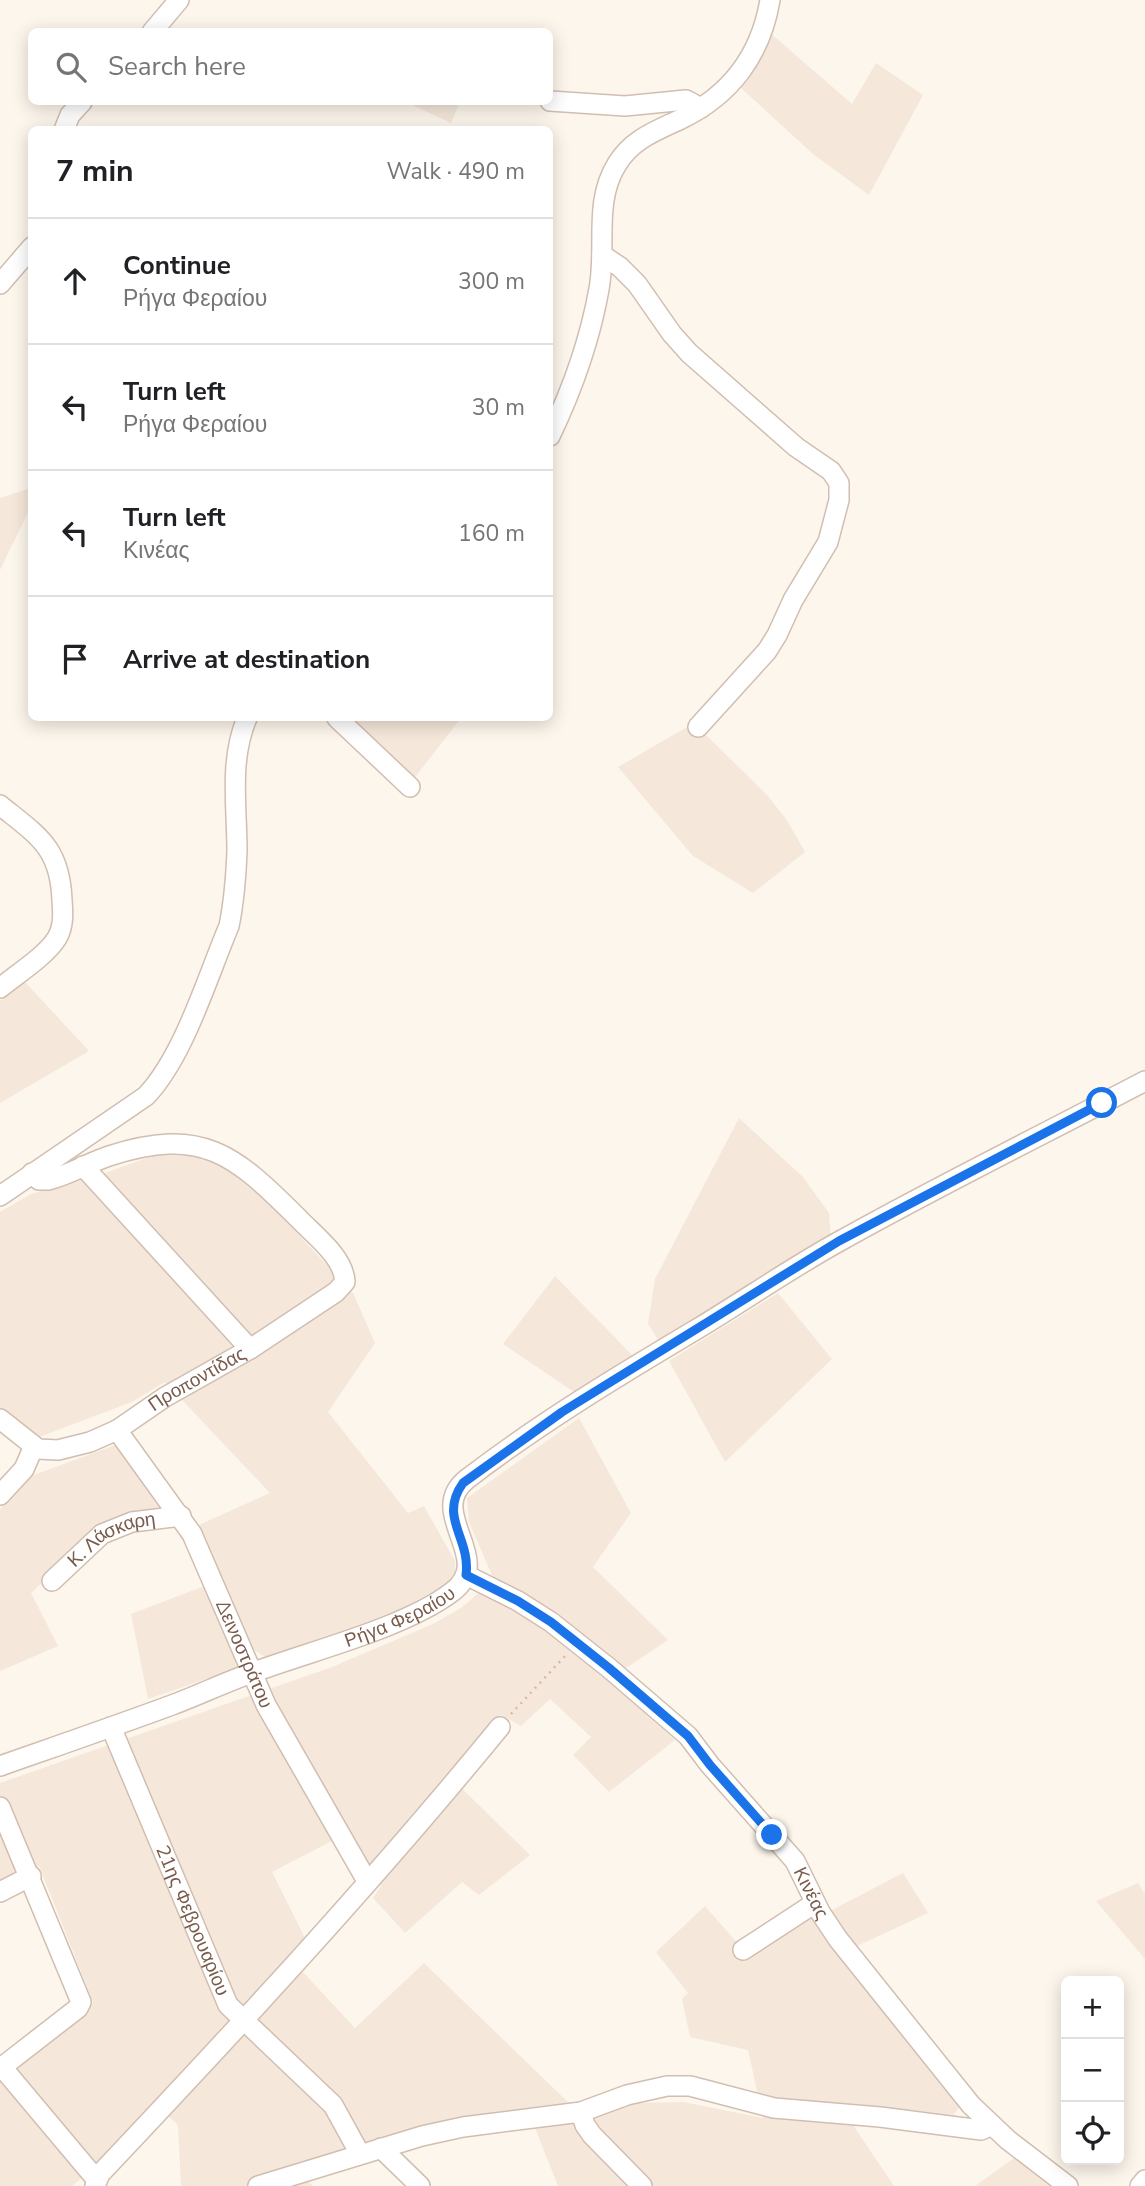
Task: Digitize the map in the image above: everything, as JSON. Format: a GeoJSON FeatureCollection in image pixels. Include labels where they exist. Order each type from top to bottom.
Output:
{"type":"FeatureCollection","features":[{"type":"Feature","properties":{"kind":"street"},"geometry":{"type":"LineString","coordinates":[[155,28],[179,0]]}},
{"type":"Feature","properties":{"kind":"street"},"geometry":{"type":"LineString","coordinates":[[553,429],[579,366],[599,290],[603,255],[602,208],[605,190],[617,164],[628,149],[642,137],[701,107],[727,88],[746,67],[763,29],[769,0]]}},
{"type":"Feature","properties":{"kind":"street"},"geometry":{"type":"LineString","coordinates":[[553,101],[625,106],[686,100],[701,107]]}},
{"type":"Feature","properties":{"kind":"street"},"geometry":{"type":"LineString","coordinates":[[66,126],[70,115],[79,105]]}},
{"type":"Feature","properties":{"kind":"street"},"geometry":{"type":"LineString","coordinates":[[0,284],[28,252]]}},
{"type":"Feature","properties":{"kind":"street"},"geometry":{"type":"LineString","coordinates":[[603,255],[637,284],[672,334],[709,373],[796,447],[831,471],[839,483],[839,500],[828,542],[793,600],[778,635],[767,651],[698,727]]}},
{"type":"Feature","properties":{"kind":"street"},"geometry":{"type":"LineString","coordinates":[[0,1196],[146,1096],[164,1073],[181,1042],[229,926],[232,912],[237,851],[235,771],[239,742],[246,721]]}},
{"type":"Feature","properties":{"kind":"street"},"geometry":{"type":"LineString","coordinates":[[340,721],[410,787]]}},
{"type":"Feature","properties":{"kind":"street"},"geometry":{"type":"LineString","coordinates":[[0,804],[34,832],[51,852],[59,874],[63,918],[61,930],[53,943],[0,988]]}},
{"type":"Feature","properties":{"kind":"street","name":"Ρήγα Φεραίου"},"geometry":{"type":"LineString","coordinates":[[0,1766],[173,1704],[251,1672],[382,1627],[419,1611],[452,1592],[463,1583],[468,1561],[452,1509],[454,1495],[463,1483],[497,1457],[562,1412],[839,1241],[1145,1081]]}},
{"type":"Feature","properties":{"kind":"street","name":"Προποντίδας"},"geometry":{"type":"LineString","coordinates":[[36,1448],[58,1450],[90,1442],[117,1430],[165,1397],[250,1349],[336,1292],[345,1282],[343,1270],[329,1251],[272,1192],[240,1166],[206,1147],[182,1144],[150,1147],[121,1153],[83,1166]]}},
{"type":"Feature","properties":{"kind":"street"},"geometry":{"type":"LineString","coordinates":[[32,1173],[39,1180],[48,1180],[83,1166],[250,1349]]}},
{"type":"Feature","properties":{"kind":"street"},"geometry":{"type":"LineString","coordinates":[[0,1419],[36,1448],[24,1469],[0,1495]]}},
{"type":"Feature","properties":{"kind":"street","name":"Δεινοστράτου"},"geometry":{"type":"LineString","coordinates":[[117,1430],[181,1516],[198,1546],[266,1705],[367,1881]]}},
{"type":"Feature","properties":{"kind":"street","name":"Κ. Λάσκαρη"},"geometry":{"type":"LineString","coordinates":[[52,1581],[102,1534],[132,1522],[181,1516]]}},
{"type":"Feature","properties":{"kind":"street","name":"Κινέας"},"geometry":{"type":"LineString","coordinates":[[466,1575],[518,1601],[551,1622],[688,1736],[710,1765],[795,1860],[815,1903],[838,1939],[971,2105],[1068,2186]]}},
{"type":"Feature","properties":{"kind":"street","name":"21ης Φεβρουαρίου"},"geometry":{"type":"LineString","coordinates":[[111,1727],[228,2005],[333,2105],[360,2154]]}},
{"type":"Feature","properties":{"kind":"street"},"geometry":{"type":"LineString","coordinates":[[0,1807],[31,1876],[81,2002],[78,2008],[1,2067],[96,2182],[244,2021],[436,1804],[500,1727]]}},
{"type":"Feature","properties":{"kind":"street"},"geometry":{"type":"LineString","coordinates":[[0,1892],[31,1876]]}},
{"type":"Feature","properties":{"kind":"street"},"geometry":{"type":"LineString","coordinates":[[743,1950],[815,1903]]}},
{"type":"Feature","properties":{"kind":"street"},"geometry":{"type":"LineString","coordinates":[[258,2186],[360,2154],[463,2127],[581,2112],[627,2095],[679,2086],[698,2088],[774,2108],[880,2117],[981,2130],[992,2125]]}},
{"type":"Feature","properties":{"kind":"street"},"geometry":{"type":"LineString","coordinates":[[581,2112],[592,2135],[642,2186]]}},
{"type":"Feature","properties":{"kind":"street"},"geometry":{"type":"LineString","coordinates":[[381,2148],[420,2186]]}},
{"type":"Feature","properties":{"kind":"street"},"geometry":{"type":"LineString","coordinates":[[1140,2186],[1145,2180]]}},
{"type":"Feature","properties":{"kind":"path"},"geometry":{"type":"LineString","coordinates":[[500,1727],[518,1704],[578,1644]]}},
{"type":"Feature","properties":{"kind":"shaded area"},"geometry":{"type":"Polygon","coordinates":[[[768,31],[852,104],[876,63],[923,95],[869,195],[813,154],[741,88],[751,74],[768,31]]]}},
{"type":"Feature","properties":{"kind":"shaded area"},"geometry":{"type":"Polygon","coordinates":[[[412,105],[459,105],[451,123],[412,105]]]}},
{"type":"Feature","properties":{"kind":"shaded area"},"geometry":{"type":"Polygon","coordinates":[[[28,489],[28,512],[0,570],[0,498],[28,489]]]}},
{"type":"Feature","properties":{"kind":"shaded area"},"geometry":{"type":"Polygon","coordinates":[[[350,721],[459,721],[412,781],[350,721]]]}},
{"type":"Feature","properties":{"kind":"shaded area"},"geometry":{"type":"Polygon","coordinates":[[[694,723],[767,795],[786,819],[805,852],[753,893],[693,856],[618,767],[694,723]]]}},
{"type":"Feature","properties":{"kind":"shaded area"},"geometry":{"type":"Polygon","coordinates":[[[24,981],[89,1051],[0,1103],[0,1001],[24,981]]]}},
{"type":"Feature","properties":{"kind":"shaded area"},"geometry":{"type":"Polygon","coordinates":[[[739,1118],[803,1177],[829,1213],[831,1239],[660,1343],[648,1324],[655,1279],[739,1118]]]}},
{"type":"Feature","properties":{"kind":"shaded area"},"geometry":{"type":"Polygon","coordinates":[[[203,1153],[220,1162],[256,1189],[353,1293],[375,1343],[328,1412],[408,1513],[424,1506],[455,1561],[455,1577],[447,1584],[382,1619],[268,1659],[252,1648],[199,1525],[270,1493],[165,1382],[132,1402],[34,1439],[0,1409],[0,1212],[31,1194],[105,1173],[155,1155],[194,1156],[203,1153]]]}},
{"type":"Feature","properties":{"kind":"shaded area"},"geometry":{"type":"Polygon","coordinates":[[[555,1276],[633,1356],[574,1392],[503,1344],[555,1276]]]}},
{"type":"Feature","properties":{"kind":"shaded area"},"geometry":{"type":"Polygon","coordinates":[[[778,1293],[832,1359],[725,1462],[669,1361],[778,1293]]]}},
{"type":"Feature","properties":{"kind":"shaded area"},"geometry":{"type":"Polygon","coordinates":[[[579,1418],[631,1513],[593,1567],[668,1640],[608,1680],[675,1740],[609,1792],[573,1755],[591,1737],[550,1699],[521,1726],[501,1715],[449,1776],[530,1855],[479,1895],[462,1882],[405,1933],[373,1898],[381,1886],[349,1832],[272,1872],[305,1938],[288,1956],[355,2028],[424,1963],[571,2105],[296,2169],[313,2186],[181,2186],[178,2125],[154,2103],[96,2166],[72,2186],[0,2186],[0,2077],[93,2002],[39,1866],[0,1881],[0,1783],[332,1667],[433,1624],[461,1608],[494,1580],[469,1522],[467,1498],[579,1418]]]}},
{"type":"Feature","properties":{"kind":"shaded area"},"geometry":{"type":"Polygon","coordinates":[[[118,1444],[169,1512],[90,1537],[31,1593],[58,1646],[0,1671],[0,1509],[31,1476],[118,1444]]]}},
{"type":"Feature","properties":{"kind":"shaded area"},"geometry":{"type":"Polygon","coordinates":[[[207,1585],[241,1667],[148,1699],[131,1614],[207,1585]]]}},
{"type":"Feature","properties":{"kind":"shaded area"},"geometry":{"type":"Polygon","coordinates":[[[903,1873],[928,1913],[855,1947],[830,1911],[903,1873]]]}},
{"type":"Feature","properties":{"kind":"shaded area"},"geometry":{"type":"Polygon","coordinates":[[[1138,1883],[1145,1894],[1145,1959],[1096,1901],[1138,1883]]]}},
{"type":"Feature","properties":{"kind":"shaded area"},"geometry":{"type":"Polygon","coordinates":[[[705,1906],[746,1953],[815,1913],[960,2106],[954,2115],[856,2104],[855,2128],[894,2186],[558,2186],[535,2128],[572,2122],[635,2103],[683,2102],[763,2118],[748,2050],[690,2037],[682,1999],[688,1993],[656,1952],[705,1906]]]}},
{"type":"Feature","properties":{"kind":"shaded area"},"geometry":{"type":"Polygon","coordinates":[[[1017,2156],[1055,2186],[975,2186],[1017,2156]]]}},
{"type":"Feature","properties":{"kind":"route"},"geometry":{"type":"LineString","coordinates":[[772,1835],[688,1736],[609,1668],[551,1622],[518,1601],[466,1575],[468,1561],[452,1509],[454,1495],[463,1483],[562,1412],[839,1241],[1102,1103]]}}]}
